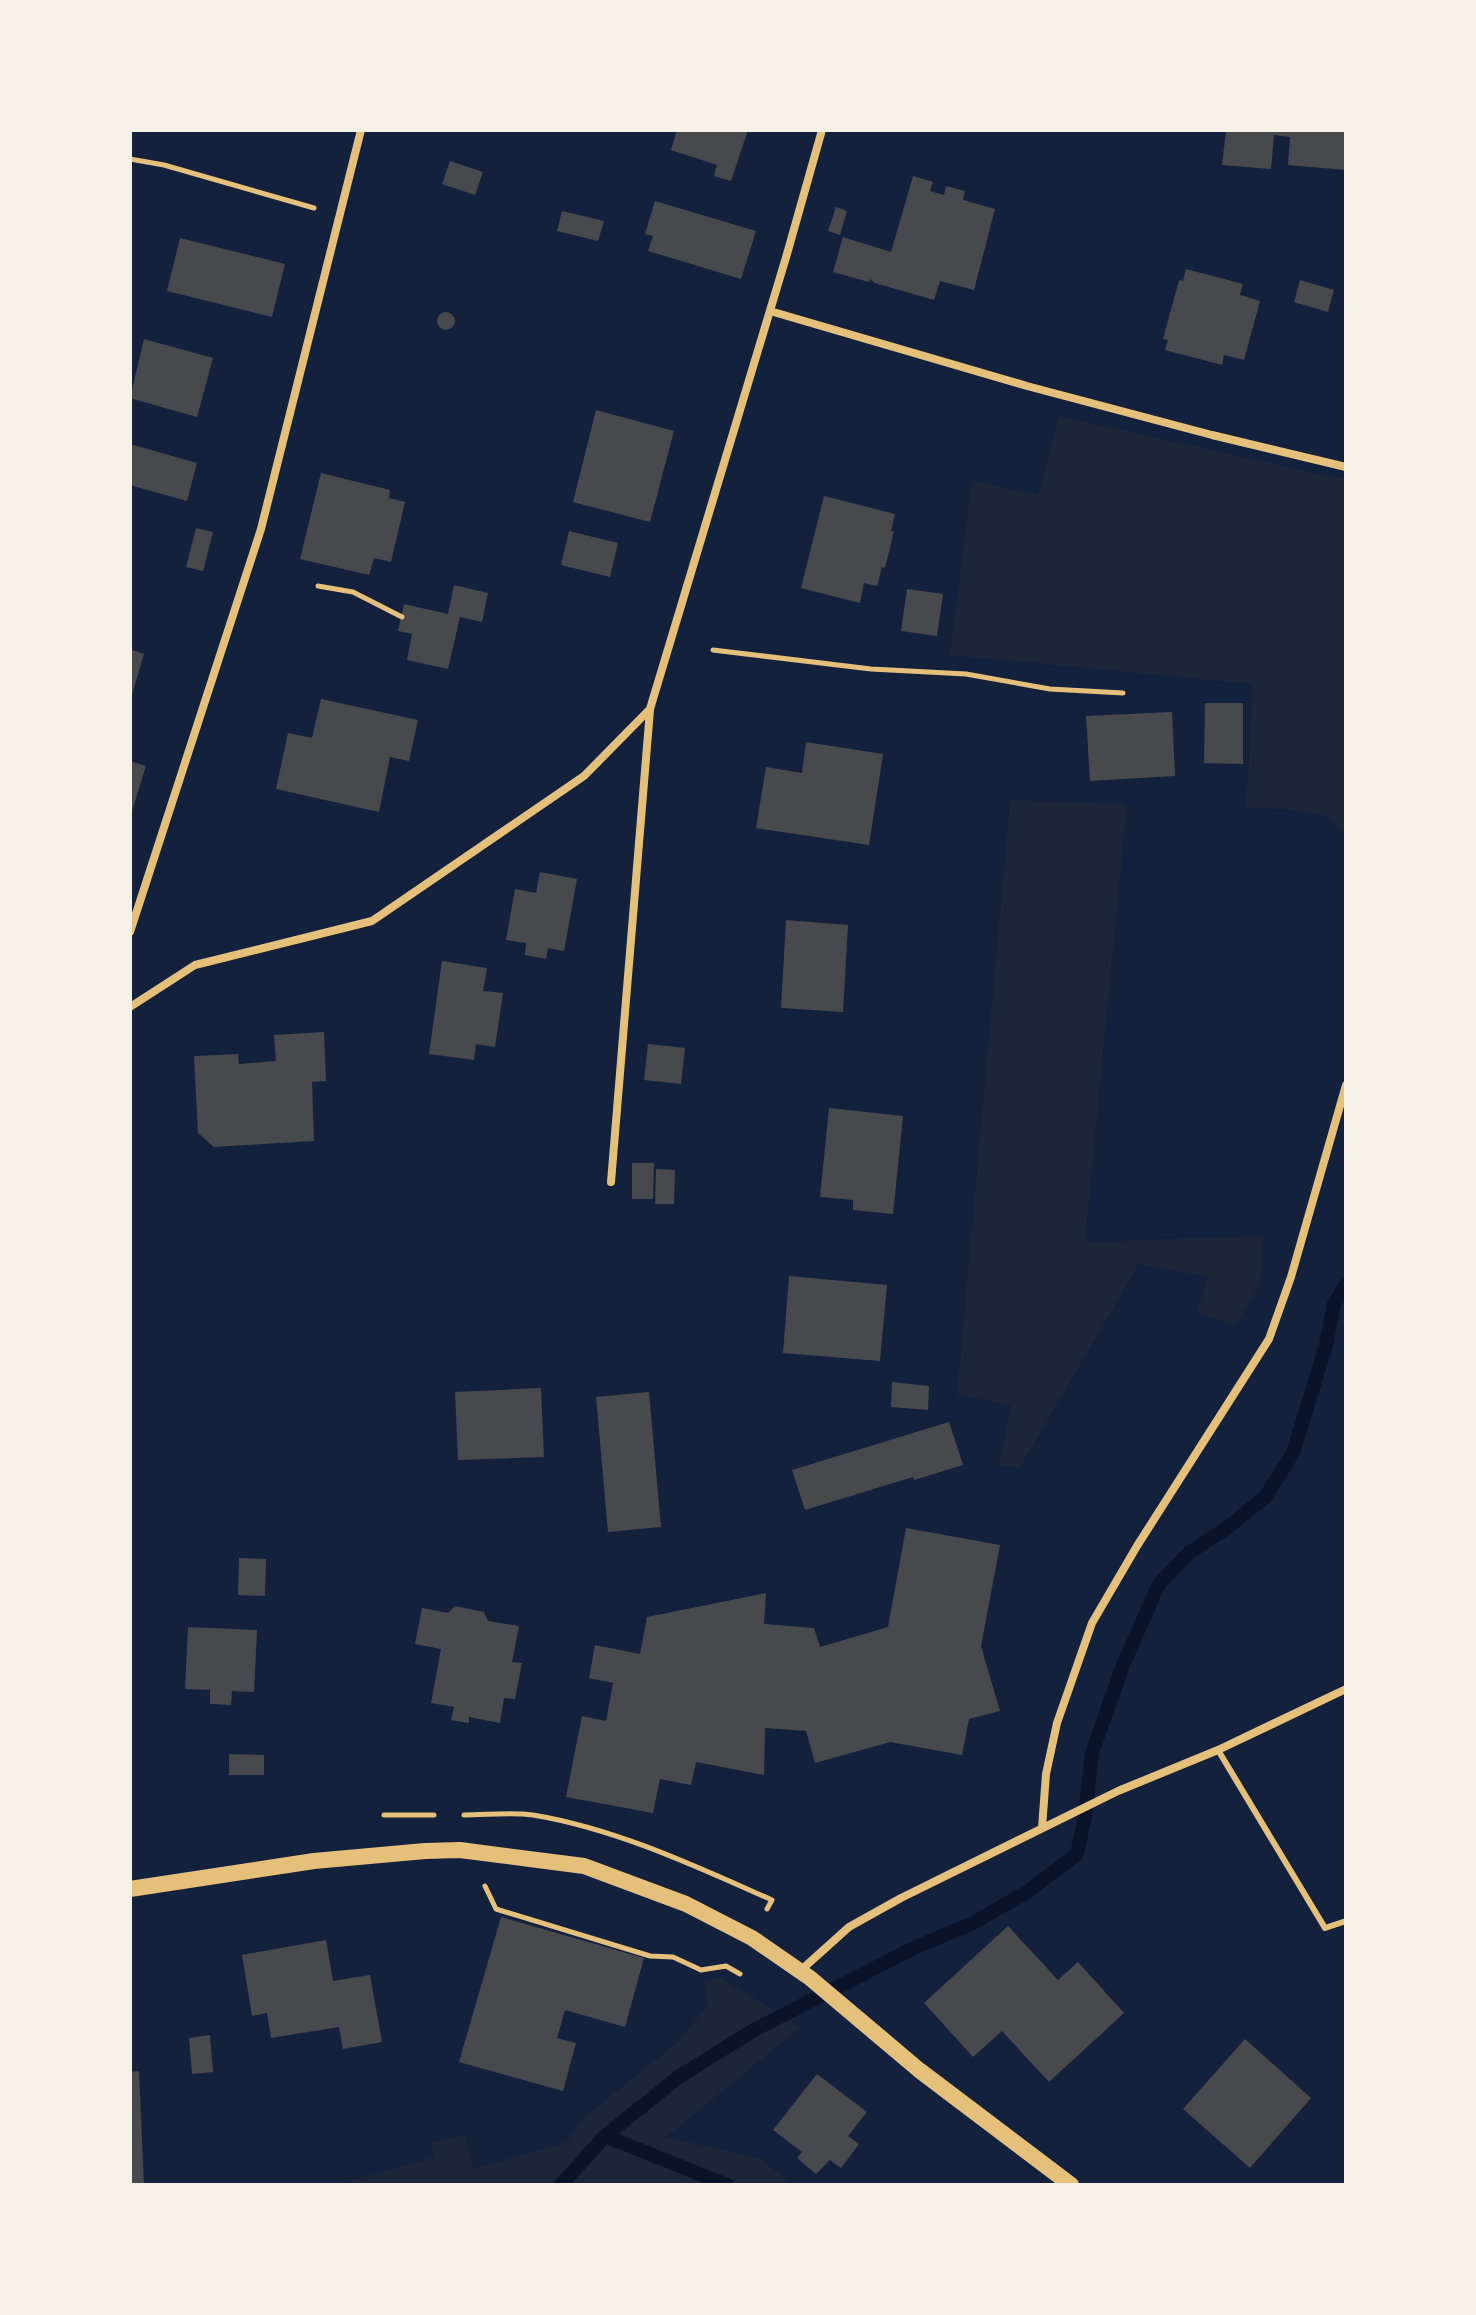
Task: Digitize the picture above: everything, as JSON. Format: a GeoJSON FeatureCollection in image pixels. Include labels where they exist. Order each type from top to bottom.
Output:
{"type":"FeatureCollection","features":[{"type":"Feature","properties":{"kind":"main road"},"geometry":{"type":"LineString","coordinates":[[130,1889],[314,1861],[398,1852],[460,1850],[584,1866],[712,1915],[805,1974],[871,2031],[1071,2185]]}},
{"type":"Feature","properties":{"kind":"street"},"geometry":{"type":"LineString","coordinates":[[130,932],[261,529],[361,130]]}},
{"type":"Feature","properties":{"kind":"street"},"geometry":{"type":"LineString","coordinates":[[611,1182],[650,709],[822,130]]}},
{"type":"Feature","properties":{"kind":"street"},"geometry":{"type":"LineString","coordinates":[[770,311],[1027,386],[1346,467]]}},
{"type":"Feature","properties":{"kind":"street"},"geometry":{"type":"LineString","coordinates":[[130,1007],[195,965],[372,921],[584,776],[650,709]]}},
{"type":"Feature","properties":{"kind":"street"},"geometry":{"type":"LineString","coordinates":[[1042,1828],[1046,1774],[1057,1723],[1092,1623],[1137,1546],[1269,1339],[1291,1277],[1346,1085]]}},
{"type":"Feature","properties":{"kind":"street"},"geometry":{"type":"LineString","coordinates":[[805,1974],[849,1927],[1118,1791],[1218,1750],[1346,1689]]}},
{"type":"Feature","properties":{"kind":"lane"},"geometry":{"type":"LineString","coordinates":[[1218,1750],[1325,1928],[1346,1921]]}},
{"type":"Feature","properties":{"kind":"path"},"geometry":{"type":"LineString","coordinates":[[130,159],[164,165],[322,210]]}},
{"type":"Feature","properties":{"kind":"path"},"geometry":{"type":"LineString","coordinates":[[318,586],[353,592],[402,617]]}},
{"type":"Feature","properties":{"kind":"path"},"geometry":{"type":"LineString","coordinates":[[713,650],[871,669],[966,674],[1050,689],[1123,693]]}},
{"type":"Feature","properties":{"kind":"path"},"geometry":{"type":"LineString","coordinates":[[485,1885],[496,1909],[650,1956],[673,1957],[701,1970],[726,1966],[741,1974]]}},
{"type":"Feature","properties":{"kind":"shaded area"},"geometry":{"type":"Polygon","coordinates":[[[1059,416],[1346,480],[1346,835],[1327,816],[1288,809],[1246,808],[1253,684],[950,655],[972,480],[1038,495],[1059,416]]]}},
{"type":"Feature","properties":{"kind":"shaded area"},"geometry":{"type":"Polygon","coordinates":[[[1010,800],[1127,804],[1085,1242],[1263,1236],[1260,1285],[1235,1326],[1196,1312],[1209,1277],[1139,1264],[1020,1467],[999,1467],[1011,1406],[957,1394],[1010,800]]]}},
{"type":"Feature","properties":{"kind":"shaded area"},"geometry":{"type":"Polygon","coordinates":[[[720,1977],[801,2027],[666,2137],[762,2159],[791,2185],[337,2185],[434,2157],[431,2143],[465,2134],[473,2169],[567,2142],[581,2120],[678,2042],[708,2005],[704,1982],[720,1977]]]}},
{"type":"Feature","properties":{"kind":"building"},"geometry":{"type":"Polygon","coordinates":[[[677,130],[748,130],[731,181],[714,176],[717,165],[671,150],[677,130]]]}},
{"type":"Feature","properties":{"kind":"building"},"geometry":{"type":"Polygon","coordinates":[[[1226,130],[1346,130],[1346,170],[1288,165],[1290,137],[1274,135],[1271,169],[1222,165],[1226,130]]]}},
{"type":"Feature","properties":{"kind":"building"},"geometry":{"type":"Polygon","coordinates":[[[450,161],[483,172],[475,195],[442,184],[450,161]]]}},
{"type":"Feature","properties":{"kind":"building"},"geometry":{"type":"Polygon","coordinates":[[[913,176],[933,182],[930,191],[944,195],[946,186],[965,191],[963,200],[995,209],[974,290],[940,281],[934,300],[870,279],[869,282],[833,272],[843,237],[891,252],[913,176]]]}},
{"type":"Feature","properties":{"kind":"building"},"geometry":{"type":"Polygon","coordinates":[[[655,201],[756,231],[741,279],[648,251],[653,236],[645,234],[655,201]]]}},
{"type":"Feature","properties":{"kind":"building"},"geometry":{"type":"Polygon","coordinates":[[[836,207],[847,211],[840,235],[828,231],[836,207]]]}},
{"type":"Feature","properties":{"kind":"building"},"geometry":{"type":"Polygon","coordinates":[[[562,211],[604,221],[598,241],[557,231],[562,211]]]}},
{"type":"Feature","properties":{"kind":"building"},"geometry":{"type":"Polygon","coordinates":[[[180,238],[285,264],[272,317],[167,291],[180,238]]]}},
{"type":"Feature","properties":{"kind":"building"},"geometry":{"type":"Polygon","coordinates":[[[1186,269],[1243,284],[1240,295],[1260,301],[1244,360],[1224,355],[1222,365],[1165,350],[1168,340],[1163,339],[1179,280],[1183,281],[1186,269]]]}},
{"type":"Feature","properties":{"kind":"building"},"geometry":{"type":"Polygon","coordinates":[[[1300,280],[1334,290],[1328,312],[1294,302],[1300,280]]]}},
{"type":"Feature","properties":{"kind":"building"},"geometry":{"type":"Polygon","coordinates":[[[446,312],[455,321],[446,330],[437,321],[446,312]]]}},
{"type":"Feature","properties":{"kind":"building"},"geometry":{"type":"Polygon","coordinates":[[[144,339],[213,358],[197,417],[130,398],[144,339]]]}},
{"type":"Feature","properties":{"kind":"building"},"geometry":{"type":"Polygon","coordinates":[[[596,410],[674,431],[650,522],[573,502],[596,410]]]}},
{"type":"Feature","properties":{"kind":"building"},"geometry":{"type":"Polygon","coordinates":[[[130,444],[197,463],[187,501],[130,485],[130,444]]]}},
{"type":"Feature","properties":{"kind":"building"},"geometry":{"type":"Polygon","coordinates":[[[321,473],[390,490],[389,498],[405,502],[391,562],[374,558],[369,575],[300,559],[321,473]]]}},
{"type":"Feature","properties":{"kind":"building"},"geometry":{"type":"Polygon","coordinates":[[[824,496],[895,514],[885,568],[882,567],[877,586],[864,583],[860,603],[801,588],[824,496]]]}},
{"type":"Feature","properties":{"kind":"building"},"geometry":{"type":"Polygon","coordinates":[[[196,528],[213,532],[203,571],[186,567],[196,528]]]}},
{"type":"Feature","properties":{"kind":"building"},"geometry":{"type":"Polygon","coordinates":[[[569,531],[618,543],[610,577],[561,565],[569,531]]]}},
{"type":"Feature","properties":{"kind":"building"},"geometry":{"type":"Polygon","coordinates":[[[454,585],[488,593],[482,622],[460,617],[448,669],[407,660],[412,634],[398,631],[404,604],[448,614],[454,585]]]}},
{"type":"Feature","properties":{"kind":"building"},"geometry":{"type":"Polygon","coordinates":[[[907,589],[943,594],[937,636],[901,631],[907,589]]]}},
{"type":"Feature","properties":{"kind":"building"},"geometry":{"type":"Polygon","coordinates":[[[130,649],[144,654],[131,698],[130,698],[130,649]]]}},
{"type":"Feature","properties":{"kind":"building"},"geometry":{"type":"Polygon","coordinates":[[[321,699],[418,720],[409,761],[390,757],[379,812],[276,789],[288,733],[312,738],[321,699]]]}},
{"type":"Feature","properties":{"kind":"building"},"geometry":{"type":"Polygon","coordinates":[[[1205,703],[1243,703],[1243,764],[1204,763],[1205,703]]]}},
{"type":"Feature","properties":{"kind":"building"},"geometry":{"type":"Polygon","coordinates":[[[1172,712],[1175,776],[1090,781],[1086,716],[1172,712]]]}},
{"type":"Feature","properties":{"kind":"building"},"geometry":{"type":"Polygon","coordinates":[[[806,742],[883,754],[869,845],[756,828],[766,767],[802,773],[806,742]]]}},
{"type":"Feature","properties":{"kind":"building"},"geometry":{"type":"Polygon","coordinates":[[[130,761],[146,766],[131,814],[130,814],[130,761]]]}},
{"type":"Feature","properties":{"kind":"building"},"geometry":{"type":"Polygon","coordinates":[[[540,872],[577,879],[564,951],[548,948],[546,959],[525,955],[526,943],[506,940],[515,889],[536,893],[540,872]]]}},
{"type":"Feature","properties":{"kind":"building"},"geometry":{"type":"Polygon","coordinates":[[[786,920],[848,925],[843,1012],[781,1008],[786,920]]]}},
{"type":"Feature","properties":{"kind":"building"},"geometry":{"type":"Polygon","coordinates":[[[442,961],[487,968],[483,991],[503,993],[495,1047],[476,1044],[474,1060],[429,1054],[442,961]]]}},
{"type":"Feature","properties":{"kind":"building"},"geometry":{"type":"Polygon","coordinates":[[[324,1032],[326,1081],[312,1082],[314,1141],[214,1147],[198,1133],[194,1056],[238,1054],[239,1064],[276,1061],[274,1035],[324,1032]]]}},
{"type":"Feature","properties":{"kind":"building"},"geometry":{"type":"Polygon","coordinates":[[[648,1044],[685,1048],[681,1084],[644,1080],[648,1044]]]}},
{"type":"Feature","properties":{"kind":"building"},"geometry":{"type":"Polygon","coordinates":[[[829,1108],[903,1116],[893,1214],[853,1210],[853,1200],[820,1197],[829,1108]]]}},
{"type":"Feature","properties":{"kind":"building"},"geometry":{"type":"Polygon","coordinates":[[[632,1163],[654,1163],[653,1199],[632,1199],[632,1163]]]}},
{"type":"Feature","properties":{"kind":"building"},"geometry":{"type":"Polygon","coordinates":[[[656,1169],[675,1170],[674,1204],[655,1204],[656,1169]]]}},
{"type":"Feature","properties":{"kind":"building"},"geometry":{"type":"Polygon","coordinates":[[[789,1276],[887,1285],[880,1361],[783,1353],[789,1276]]]}},
{"type":"Feature","properties":{"kind":"building"},"geometry":{"type":"Polygon","coordinates":[[[892,1382],[929,1386],[928,1410],[891,1407],[892,1382]]]}},
{"type":"Feature","properties":{"kind":"building"},"geometry":{"type":"Polygon","coordinates":[[[541,1388],[544,1457],[458,1460],[455,1392],[541,1388]]]}},
{"type":"Feature","properties":{"kind":"building"},"geometry":{"type":"Polygon","coordinates":[[[649,1392],[661,1527],[608,1532],[596,1397],[649,1392]]]}},
{"type":"Feature","properties":{"kind":"building"},"geometry":{"type":"Polygon","coordinates":[[[949,1422],[963,1465],[805,1510],[792,1470],[949,1422]]]}},
{"type":"Feature","properties":{"kind":"building"},"geometry":{"type":"Polygon","coordinates":[[[906,1528],[1000,1545],[981,1646],[1000,1711],[969,1719],[962,1755],[890,1742],[815,1763],[806,1731],[765,1728],[764,1775],[696,1762],[691,1785],[660,1779],[653,1813],[566,1797],[582,1716],[606,1721],[613,1683],[589,1678],[595,1645],[640,1654],[647,1617],[766,1593],[764,1624],[814,1628],[820,1647],[888,1627],[906,1528]]]}},
{"type":"Feature","properties":{"kind":"building"},"geometry":{"type":"Polygon","coordinates":[[[239,1558],[266,1559],[265,1596],[238,1595],[239,1558]]]}},
{"type":"Feature","properties":{"kind":"building"},"geometry":{"type":"Polygon","coordinates":[[[455,1606],[484,1612],[488,1621],[519,1626],[512,1662],[522,1663],[515,1699],[504,1698],[500,1723],[469,1717],[469,1723],[451,1720],[454,1707],[431,1703],[441,1649],[415,1644],[422,1608],[448,1613],[455,1606]]]}},
{"type":"Feature","properties":{"kind":"building"},"geometry":{"type":"Polygon","coordinates":[[[188,1627],[257,1630],[254,1692],[232,1691],[231,1705],[210,1704],[210,1690],[185,1689],[188,1627]]]}},
{"type":"Feature","properties":{"kind":"building"},"geometry":{"type":"Polygon","coordinates":[[[229,1754],[264,1755],[264,1775],[229,1775],[229,1754]]]}},
{"type":"Feature","properties":{"kind":"building"},"geometry":{"type":"Polygon","coordinates":[[[501,1917],[644,1958],[625,2027],[565,2010],[557,2038],[576,2043],[563,2091],[459,2062],[501,1917]]]}},
{"type":"Feature","properties":{"kind":"building"},"geometry":{"type":"Polygon","coordinates":[[[1008,1926],[1058,1980],[1078,1962],[1124,2013],[1049,2082],[1002,2031],[973,2057],[924,2003],[1008,1926]]]}},
{"type":"Feature","properties":{"kind":"building"},"geometry":{"type":"Polygon","coordinates":[[[326,1940],[333,1981],[370,1975],[382,2042],[343,2049],[339,2027],[271,2038],[267,2013],[252,2016],[242,1955],[326,1940]]]}},
{"type":"Feature","properties":{"kind":"building"},"geometry":{"type":"Polygon","coordinates":[[[210,2035],[213,2072],[192,2074],[189,2038],[210,2035]]]}},
{"type":"Feature","properties":{"kind":"building"},"geometry":{"type":"Polygon","coordinates":[[[1245,2039],[1311,2098],[1250,2168],[1183,2109],[1245,2039]]]}},
{"type":"Feature","properties":{"kind":"building"},"geometry":{"type":"Polygon","coordinates":[[[139,2071],[144,2185],[130,2185],[130,2072],[139,2071]]]}},
{"type":"Feature","properties":{"kind":"building"},"geometry":{"type":"Polygon","coordinates":[[[817,2074],[867,2112],[848,2136],[859,2144],[841,2168],[830,2160],[816,2174],[797,2158],[802,2152],[773,2130],[817,2074]]]}},
{"type":"Feature","properties":{"kind":"waterway"},"geometry":{"type":"LineString","coordinates":[[561,2185],[605,2136],[680,2076],[754,2030],[914,1948],[973,1923],[1027,1892],[1077,1854],[1092,1753],[1123,1665],[1159,1584],[1190,1552],[1227,1528],[1265,1497],[1293,1453],[1326,1345],[1334,1304],[1346,1285]]}},
{"type":"Feature","properties":{"kind":"waterway"},"geometry":{"type":"LineString","coordinates":[[605,2136],[727,2185]]}}]}
